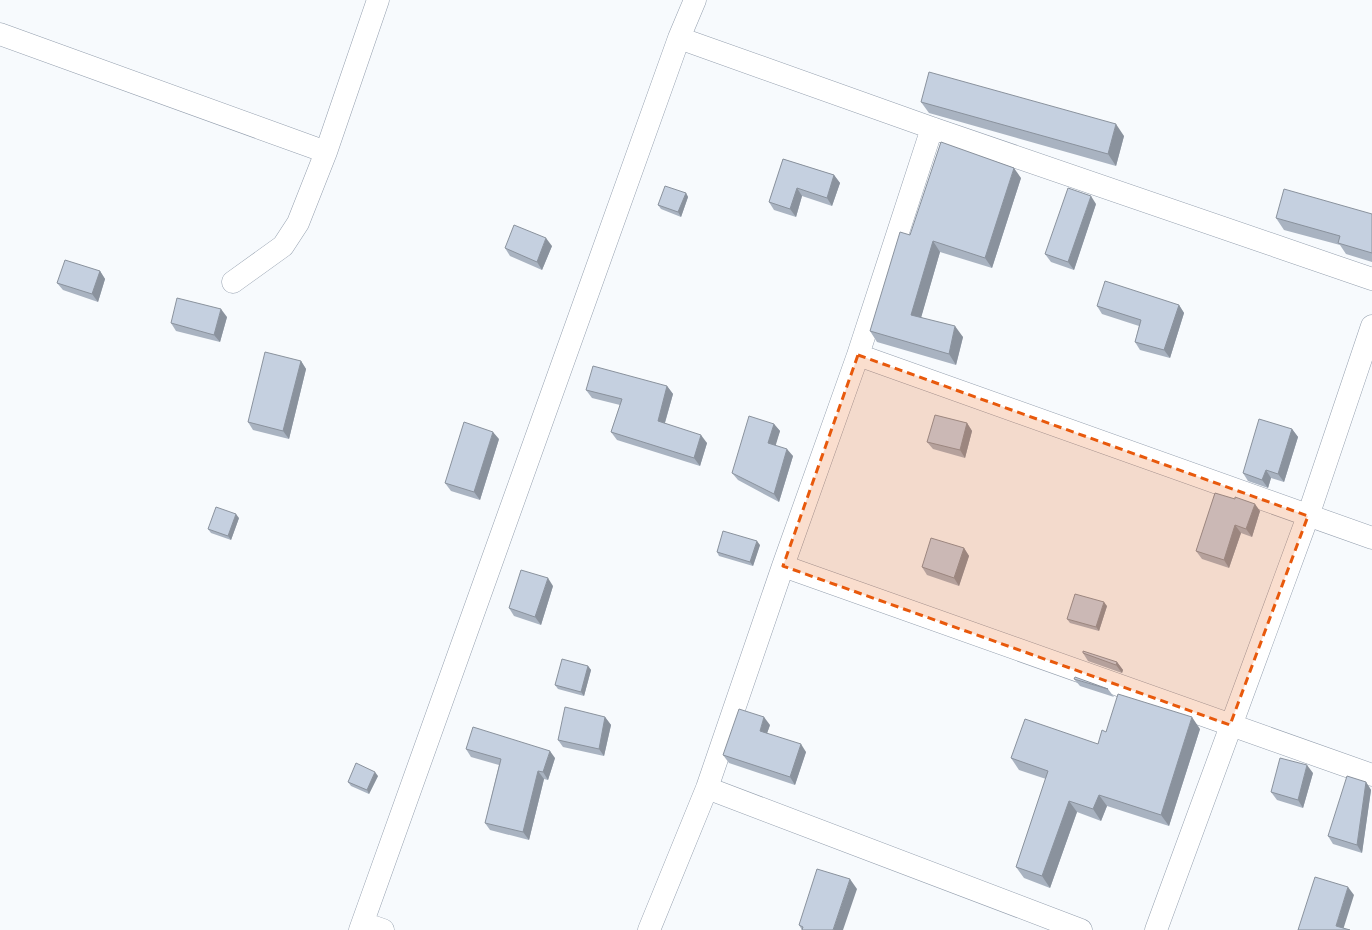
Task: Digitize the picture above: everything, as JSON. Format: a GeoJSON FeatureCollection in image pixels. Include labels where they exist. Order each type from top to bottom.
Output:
{"type":"FeatureCollection","features":[{"type":"Feature","properties":{"kind":"street"},"geometry":{"type":"LineString","coordinates":[[233,282],[283,246],[298,223],[326,152],[378,0]]}},
{"type":"Feature","properties":{"kind":"street"},"geometry":{"type":"LineString","coordinates":[[383,930],[361,926],[679,38],[695,0]]}},
{"type":"Feature","properties":{"kind":"street"},"geometry":{"type":"LineString","coordinates":[[0,34],[326,152]]}},
{"type":"Feature","properties":{"kind":"street"},"geometry":{"type":"LineString","coordinates":[[679,38],[932,128],[1372,279]]}},
{"type":"Feature","properties":{"kind":"street"},"geometry":{"type":"LineString","coordinates":[[649,930],[707,788],[783,566],[858,355],[932,128]]}},
{"type":"Feature","properties":{"kind":"street"},"geometry":{"type":"LineString","coordinates":[[1156,930],[1308,516],[1372,326]]}},
{"type":"Feature","properties":{"kind":"street"},"geometry":{"type":"LineString","coordinates":[[858,355],[1372,538]]}},
{"type":"Feature","properties":{"kind":"street"},"geometry":{"type":"LineString","coordinates":[[783,566],[1372,775]]}},
{"type":"Feature","properties":{"kind":"street"},"geometry":{"type":"LineString","coordinates":[[707,788],[1081,930]]}},
{"type":"Feature","properties":{"kind":"highlighted area"},"geometry":{"type":"Polygon","coordinates":[[[858,355],[1308,516],[1230,725],[783,566],[858,355]]]}},
{"type":"Feature","properties":{"kind":"building"},"geometry":{"type":"Polygon","coordinates":[[[929,72],[1116,124],[1108,154],[921,102],[929,72]]]}},
{"type":"Feature","properties":{"kind":"building"},"geometry":{"type":"Polygon","coordinates":[[[941,142],[1014,168],[985,258],[933,241],[911,315],[955,326],[949,354],[870,331],[900,232],[910,235],[941,142]]]}},
{"type":"Feature","properties":{"kind":"building"},"geometry":{"type":"Polygon","coordinates":[[[783,159],[834,175],[827,198],[797,188],[790,209],[769,202],[783,159]]]}},
{"type":"Feature","properties":{"kind":"building"},"geometry":{"type":"Polygon","coordinates":[[[665,186],[686,193],[678,212],[658,205],[665,186]]]}},
{"type":"Feature","properties":{"kind":"building"},"geometry":{"type":"Polygon","coordinates":[[[1068,188],[1091,196],[1068,262],[1045,254],[1068,188]]]}},
{"type":"Feature","properties":{"kind":"building"},"geometry":{"type":"Polygon","coordinates":[[[1284,189],[1372,214],[1372,253],[1338,243],[1340,236],[1276,218],[1284,189]]]}},
{"type":"Feature","properties":{"kind":"building"},"geometry":{"type":"Polygon","coordinates":[[[514,225],[546,238],[537,262],[505,248],[514,225]]]}},
{"type":"Feature","properties":{"kind":"building"},"geometry":{"type":"Polygon","coordinates":[[[65,260],[100,271],[92,294],[57,283],[65,260]]]}},
{"type":"Feature","properties":{"kind":"building"},"geometry":{"type":"Polygon","coordinates":[[[1105,281],[1179,305],[1164,350],[1135,342],[1141,320],[1097,306],[1105,281]]]}},
{"type":"Feature","properties":{"kind":"building"},"geometry":{"type":"Polygon","coordinates":[[[177,298],[221,309],[214,335],[171,323],[177,298]]]}},
{"type":"Feature","properties":{"kind":"building"},"geometry":{"type":"Polygon","coordinates":[[[265,352],[301,361],[283,431],[248,422],[265,352]]]}},
{"type":"Feature","properties":{"kind":"building"},"geometry":{"type":"Polygon","coordinates":[[[593,366],[667,386],[658,421],[701,435],[694,458],[611,432],[622,399],[586,390],[593,366]]]}},
{"type":"Feature","properties":{"kind":"building"},"geometry":{"type":"Polygon","coordinates":[[[935,415],[967,423],[960,450],[927,442],[935,415]]]}},
{"type":"Feature","properties":{"kind":"building"},"geometry":{"type":"Polygon","coordinates":[[[749,416],[774,424],[768,443],[787,449],[774,494],[732,473],[749,416]]]}},
{"type":"Feature","properties":{"kind":"building"},"geometry":{"type":"Polygon","coordinates":[[[1259,419],[1292,429],[1278,474],[1266,470],[1262,480],[1243,473],[1259,419]]]}},
{"type":"Feature","properties":{"kind":"building"},"geometry":{"type":"Polygon","coordinates":[[[464,422],[493,432],[474,492],[445,483],[464,422]]]}},
{"type":"Feature","properties":{"kind":"building"},"geometry":{"type":"Polygon","coordinates":[[[1215,493],[1235,499],[1235,497],[1255,504],[1246,529],[1235,525],[1224,560],[1196,551],[1215,493]]]}},
{"type":"Feature","properties":{"kind":"building"},"geometry":{"type":"Polygon","coordinates":[[[216,507],[236,514],[228,536],[208,529],[216,507]]]}},
{"type":"Feature","properties":{"kind":"building"},"geometry":{"type":"Polygon","coordinates":[[[723,531],[757,541],[750,562],[717,552],[723,531]]]}},
{"type":"Feature","properties":{"kind":"building"},"geometry":{"type":"Polygon","coordinates":[[[931,538],[964,548],[954,578],[922,567],[931,538]]]}},
{"type":"Feature","properties":{"kind":"building"},"geometry":{"type":"Polygon","coordinates":[[[521,570],[548,578],[535,617],[509,608],[521,570]]]}},
{"type":"Feature","properties":{"kind":"building"},"geometry":{"type":"Polygon","coordinates":[[[1075,594],[1104,602],[1096,627],[1067,619],[1075,594]]]}},
{"type":"Feature","properties":{"kind":"building"},"geometry":{"type":"Polygon","coordinates":[[[1083,651],[1117,662],[1116,665],[1083,653],[1083,651]]]}},
{"type":"Feature","properties":{"kind":"building"},"geometry":{"type":"Polygon","coordinates":[[[562,659],[588,666],[581,692],[555,685],[562,659]]]}},
{"type":"Feature","properties":{"kind":"building"},"geometry":{"type":"Polygon","coordinates":[[[1075,677],[1108,689],[1074,679],[1075,677]]]}},
{"type":"Feature","properties":{"kind":"building"},"geometry":{"type":"Polygon","coordinates":[[[1118,694],[1192,717],[1161,815],[1099,795],[1093,809],[1069,801],[1042,876],[1016,867],[1048,771],[1011,758],[1025,719],[1098,744],[1102,730],[1106,732],[1118,694]]]}},
{"type":"Feature","properties":{"kind":"building"},"geometry":{"type":"Polygon","coordinates":[[[565,707],[605,717],[599,749],[558,740],[565,707]]]}},
{"type":"Feature","properties":{"kind":"building"},"geometry":{"type":"Polygon","coordinates":[[[739,709],[764,717],[760,731],[801,744],[790,777],[723,755],[739,709]]]}},
{"type":"Feature","properties":{"kind":"building"},"geometry":{"type":"Polygon","coordinates":[[[473,727],[550,751],[543,772],[538,771],[523,832],[485,823],[501,759],[466,749],[473,727]]]}},
{"type":"Feature","properties":{"kind":"building"},"geometry":{"type":"Polygon","coordinates":[[[1280,758],[1307,765],[1298,800],[1271,792],[1280,758]]]}},
{"type":"Feature","properties":{"kind":"building"},"geometry":{"type":"Polygon","coordinates":[[[356,763],[375,772],[367,790],[348,782],[356,763]]]}},
{"type":"Feature","properties":{"kind":"building"},"geometry":{"type":"Polygon","coordinates":[[[1347,776],[1366,782],[1357,845],[1328,836],[1347,776]]]}},
{"type":"Feature","properties":{"kind":"building"},"geometry":{"type":"Polygon","coordinates":[[[817,869],[850,879],[833,930],[802,930],[803,927],[799,925],[817,869]]]}},
{"type":"Feature","properties":{"kind":"building"},"geometry":{"type":"Polygon","coordinates":[[[1315,877],[1348,887],[1336,926],[1350,930],[1298,930],[1315,877]]]}}]}
